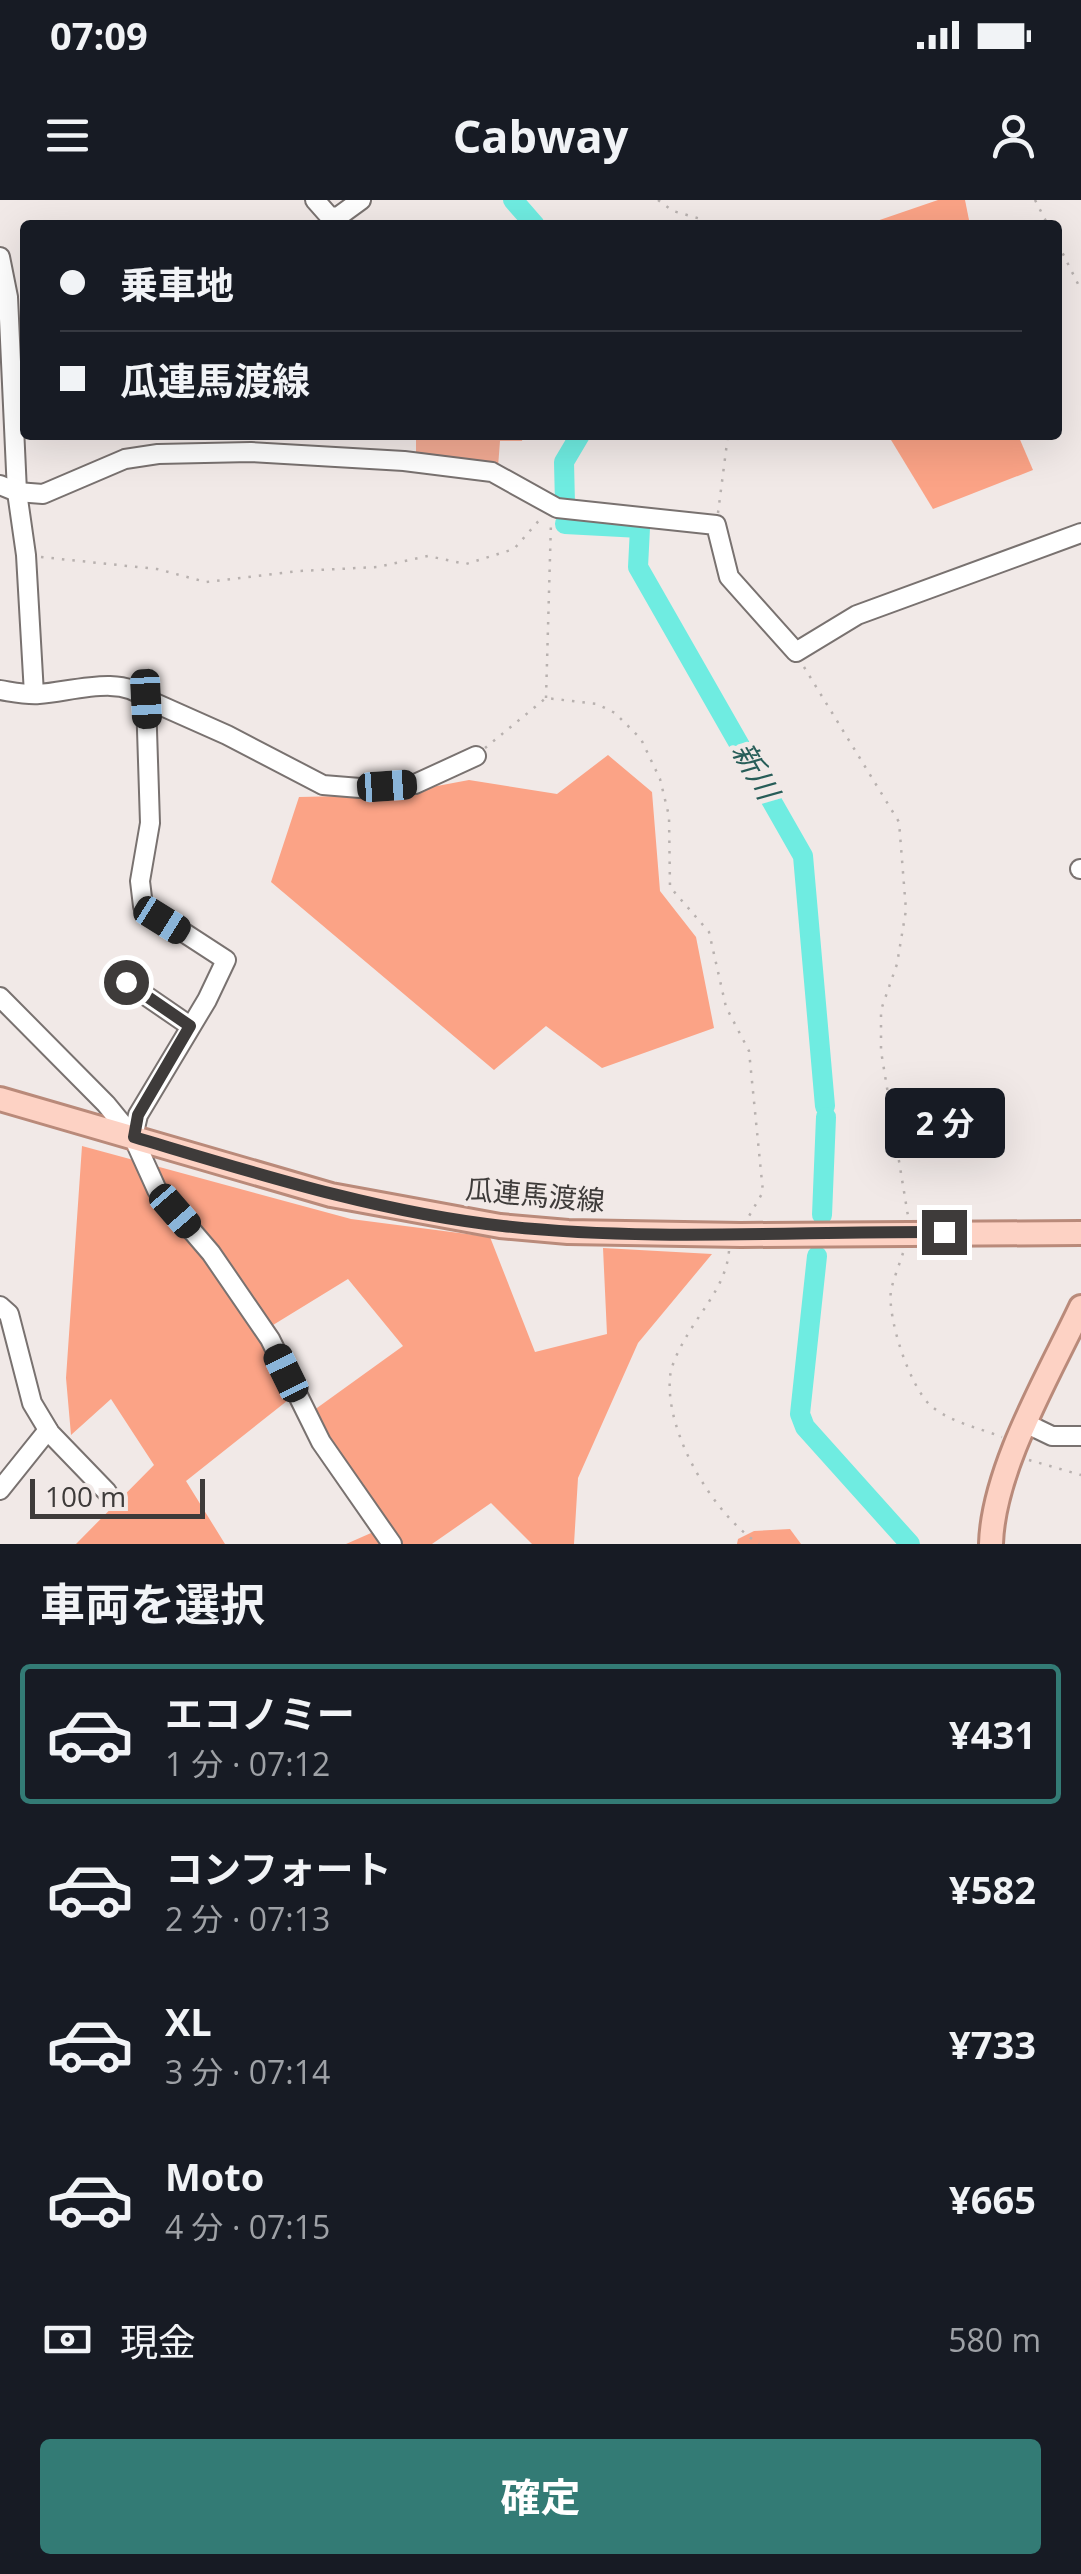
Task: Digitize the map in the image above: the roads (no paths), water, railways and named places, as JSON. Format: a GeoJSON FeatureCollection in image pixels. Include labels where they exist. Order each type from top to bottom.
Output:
{"type":"FeatureCollection","features":[{"type":"Feature","properties":{"kind":"main road","name":"瓜連馬渡線"},"geometry":{"type":"LineString","coordinates":[[0,1098],[332,1195],[444,1217],[568,1232],[1081,1232]]}},
{"type":"Feature","properties":{"kind":"main road"},"geometry":{"type":"LineString","coordinates":[[992,1544],[1001,1488],[1019,1440],[1081,1307]]}},
{"type":"Feature","properties":{"kind":"street"},"geometry":{"type":"LineString","coordinates":[[315,200],[330,216],[339,216],[361,200]]}},
{"type":"Feature","properties":{"kind":"street"},"geometry":{"type":"LineString","coordinates":[[0,256],[12,326],[8,489],[26,555],[34,694]]}},
{"type":"Feature","properties":{"kind":"street"},"geometry":{"type":"LineString","coordinates":[[8,489],[43,494],[125,459],[158,454],[251,452],[404,461],[492,472],[552,506],[716,525],[729,577],[796,652],[857,615],[1081,533]]}},
{"type":"Feature","properties":{"kind":"street"},"geometry":{"type":"LineString","coordinates":[[0,690],[34,694],[116,686],[138,690],[146,699],[227,735],[322,785],[360,788],[414,784],[476,756]]}},
{"type":"Feature","properties":{"kind":"street"},"geometry":{"type":"LineString","coordinates":[[134,1137],[138,1115],[207,1000],[226,960],[143,906],[140,882],[150,823],[146,699]]}},
{"type":"Feature","properties":{"kind":"street"},"geometry":{"type":"LineString","coordinates":[[126,982],[190,1026]]}},
{"type":"Feature","properties":{"kind":"street"},"geometry":{"type":"LineString","coordinates":[[0,997],[134,1137],[158,1190],[211,1253],[270,1339],[321,1442],[392,1544]]}},
{"type":"Feature","properties":{"kind":"street"},"geometry":{"type":"LineString","coordinates":[[0,1306],[9,1314],[32,1403],[48,1430],[107,1492]]}},
{"type":"Feature","properties":{"kind":"street"},"geometry":{"type":"LineString","coordinates":[[0,1490],[48,1430]]}},
{"type":"Feature","properties":{"kind":"street"},"geometry":{"type":"LineString","coordinates":[[1019,1440],[1081,1436]]}},
{"type":"Feature","properties":{"kind":"waterway","name":"新川"},"geometry":{"type":"LineString","coordinates":[[513,200],[531,220]]}},
{"type":"Feature","properties":{"kind":"waterway","name":"新川"},"geometry":{"type":"LineString","coordinates":[[565,504],[564,462],[577,440]]}},
{"type":"Feature","properties":{"kind":"waterway","name":"新川"},"geometry":{"type":"LineString","coordinates":[[565,524],[640,528],[638,567],[803,856],[825,1106]]}},
{"type":"Feature","properties":{"kind":"waterway","name":"新川"},"geometry":{"type":"LineString","coordinates":[[822,1215],[826,1117]]}},
{"type":"Feature","properties":{"kind":"waterway","name":"新川"},"geometry":{"type":"LineString","coordinates":[[817,1256],[800,1414],[805,1427],[910,1544]]}}]}
